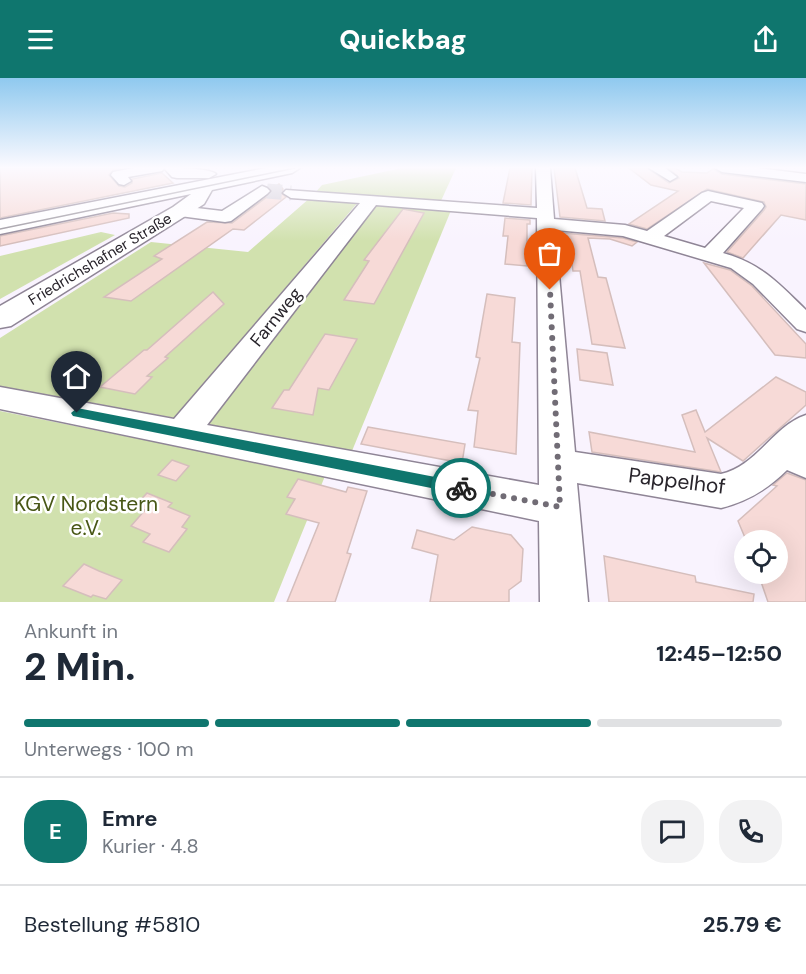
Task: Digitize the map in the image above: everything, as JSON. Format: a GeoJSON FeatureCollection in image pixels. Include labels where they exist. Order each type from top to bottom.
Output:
{"type":"FeatureCollection","features":[{"type":"Feature","properties":{"kind":"main road"},"geometry":{"type":"LineString","coordinates":[[0,227],[124,202],[156,192]]}},
{"type":"Feature","properties":{"kind":"main road","name":"Friedrichshafner Straße"},"geometry":{"type":"LineString","coordinates":[[0,319],[180,212],[197,200],[201,192]]}},
{"type":"Feature","properties":{"kind":"main road"},"geometry":{"type":"LineString","coordinates":[[124,202],[180,212]]}},
{"type":"Feature","properties":{"kind":"street"},"geometry":{"type":"LineString","coordinates":[[180,212],[225,217],[262,192]]}},
{"type":"Feature","properties":{"kind":"street"},"geometry":{"type":"LineString","coordinates":[[544,192],[564,602]]}},
{"type":"Feature","properties":{"kind":"street"},"geometry":{"type":"LineString","coordinates":[[291,193],[546,219],[625,231],[738,264],[761,279],[803,317]]}},
{"type":"Feature","properties":{"kind":"street"},"geometry":{"type":"LineString","coordinates":[[650,238],[700,194],[756,206],[709,256]]}},
{"type":"Feature","properties":{"kind":"street","name":"Farnweg"},"geometry":{"type":"LineString","coordinates":[[181,434],[370,200]]}},
{"type":"Feature","properties":{"kind":"street","name":"Pappelhof"},"geometry":{"type":"LineString","coordinates":[[0,398],[181,434],[559,486],[721,491],[734,489],[748,482],[798,447]]}},
{"type":"Feature","properties":{"kind":"green space"},"geometry":{"type":"Polygon","coordinates":[[[315,192],[445,192],[440,203],[315,192]]]}},
{"type":"Feature","properties":{"kind":"green space"},"geometry":{"type":"Polygon","coordinates":[[[311,197],[359,201],[175,418],[0,386],[0,338],[151,242],[248,252],[311,197]]]}},
{"type":"Feature","properties":{"kind":"green space"},"geometry":{"type":"Polygon","coordinates":[[[375,202],[452,208],[352,451],[204,424],[375,202]]]}},
{"type":"Feature","properties":{"kind":"green space"},"geometry":{"type":"Polygon","coordinates":[[[101,232],[115,235],[0,299],[0,256],[101,232]]]}},
{"type":"Feature","properties":{"kind":"green space","name":"KGV Nordstern e.V."},"geometry":{"type":"Polygon","coordinates":[[[0,411],[325,476],[274,602],[0,602],[0,411]]]}},
{"type":"Feature","properties":{"kind":"building"},"geometry":{"type":"Polygon","coordinates":[[[0,192],[126,192],[0,218],[0,192]]]}},
{"type":"Feature","properties":{"kind":"building"},"geometry":{"type":"Polygon","coordinates":[[[270,192],[281,192],[286,197],[244,230],[233,229],[131,301],[104,297],[162,259],[154,256],[207,222],[232,223],[270,192]]]}},
{"type":"Feature","properties":{"kind":"building"},"geometry":{"type":"Polygon","coordinates":[[[505,192],[531,192],[531,205],[503,203],[505,192]]]}},
{"type":"Feature","properties":{"kind":"building"},"geometry":{"type":"Polygon","coordinates":[[[557,192],[582,192],[587,208],[602,209],[605,221],[560,217],[557,192]]]}},
{"type":"Feature","properties":{"kind":"building"},"geometry":{"type":"Polygon","coordinates":[[[676,192],[702,192],[647,229],[629,224],[676,192]]]}},
{"type":"Feature","properties":{"kind":"building"},"geometry":{"type":"Polygon","coordinates":[[[722,192],[806,192],[806,220],[781,215],[743,258],[727,252],[764,210],[766,207],[764,202],[722,192]]]}},
{"type":"Feature","properties":{"kind":"building"},"geometry":{"type":"Polygon","coordinates":[[[403,209],[424,213],[374,304],[344,300],[369,261],[364,260],[403,209]]]}},
{"type":"Feature","properties":{"kind":"building"},"geometry":{"type":"Polygon","coordinates":[[[113,213],[129,214],[129,218],[0,246],[0,236],[113,213]]]}},
{"type":"Feature","properties":{"kind":"building"},"geometry":{"type":"Polygon","coordinates":[[[505,218],[530,220],[530,224],[527,224],[527,266],[505,264],[508,236],[503,236],[505,218]]]}},
{"type":"Feature","properties":{"kind":"building"},"geometry":{"type":"Polygon","coordinates":[[[562,233],[623,238],[637,242],[632,246],[610,239],[588,238],[598,277],[606,278],[625,348],[592,344],[580,271],[573,271],[568,237],[563,236],[562,233]]]}},
{"type":"Feature","properties":{"kind":"building"},"geometry":{"type":"Polygon","coordinates":[[[704,263],[730,270],[752,286],[806,344],[806,358],[775,355],[704,263]]]}},
{"type":"Feature","properties":{"kind":"building"},"geometry":{"type":"Polygon","coordinates":[[[213,292],[224,304],[165,357],[168,358],[147,376],[152,377],[135,394],[100,387],[144,350],[147,350],[213,292]]]}},
{"type":"Feature","properties":{"kind":"building"},"geometry":{"type":"Polygon","coordinates":[[[487,294],[515,298],[512,342],[520,343],[516,454],[474,447],[478,411],[468,410],[480,358],[476,357],[487,294]]]}},
{"type":"Feature","properties":{"kind":"building"},"geometry":{"type":"Polygon","coordinates":[[[325,334],[357,339],[329,390],[318,388],[313,415],[272,408],[284,390],[289,390],[325,334]]]}},
{"type":"Feature","properties":{"kind":"building"},"geometry":{"type":"Polygon","coordinates":[[[577,349],[607,353],[613,385],[580,380],[577,349]]]}},
{"type":"Feature","properties":{"kind":"building"},"geometry":{"type":"Polygon","coordinates":[[[776,377],[806,392],[806,405],[743,461],[707,438],[721,472],[592,452],[589,432],[695,452],[682,415],[696,410],[705,432],[776,377]]]}},
{"type":"Feature","properties":{"kind":"building"},"geometry":{"type":"Polygon","coordinates":[[[368,427],[465,444],[462,463],[361,444],[368,427]]]}},
{"type":"Feature","properties":{"kind":"building"},"geometry":{"type":"Polygon","coordinates":[[[172,460],[189,466],[176,481],[158,475],[172,460]]]}},
{"type":"Feature","properties":{"kind":"building"},"geometry":{"type":"Polygon","coordinates":[[[787,473],[806,480],[806,602],[768,602],[762,584],[788,584],[788,530],[742,530],[738,521],[777,486],[773,485],[787,473]]]}},
{"type":"Feature","properties":{"kind":"building"},"geometry":{"type":"Polygon","coordinates":[[[298,479],[346,492],[348,487],[367,491],[347,553],[351,554],[335,602],[287,602],[319,523],[286,514],[295,499],[287,497],[298,479]]]}},
{"type":"Feature","properties":{"kind":"building"},"geometry":{"type":"Polygon","coordinates":[[[147,493],[172,503],[168,507],[190,516],[182,527],[187,529],[169,552],[143,542],[150,534],[131,526],[145,510],[135,506],[147,493]]]}},
{"type":"Feature","properties":{"kind":"building"},"geometry":{"type":"Polygon","coordinates":[[[472,527],[511,535],[523,549],[521,581],[509,590],[509,602],[430,602],[438,555],[412,548],[417,530],[454,540],[472,527]]]}},
{"type":"Feature","properties":{"kind":"building"},"geometry":{"type":"Polygon","coordinates":[[[604,556],[695,576],[696,582],[754,594],[753,602],[609,602],[604,556]]]}},
{"type":"Feature","properties":{"kind":"building"},"geometry":{"type":"Polygon","coordinates":[[[84,564],[122,580],[106,599],[93,595],[91,597],[63,586],[84,564]]]}},
{"type":"Feature","properties":{"kind":"tunnel"},"geometry":{"type":"LineString","coordinates":[[284,192],[291,193]]}},
{"type":"Feature","properties":{"kind":"tram line"},"geometry":{"type":"LineString","coordinates":[[0,229],[177,192]]}},
{"type":"Feature","properties":{"kind":"way so far"},"geometry":{"type":"LineString","coordinates":[[461,488],[560,507],[550,290]]}},
{"type":"Feature","properties":{"kind":"route"},"geometry":{"type":"LineString","coordinates":[[77,413],[461,488]]}}]}
